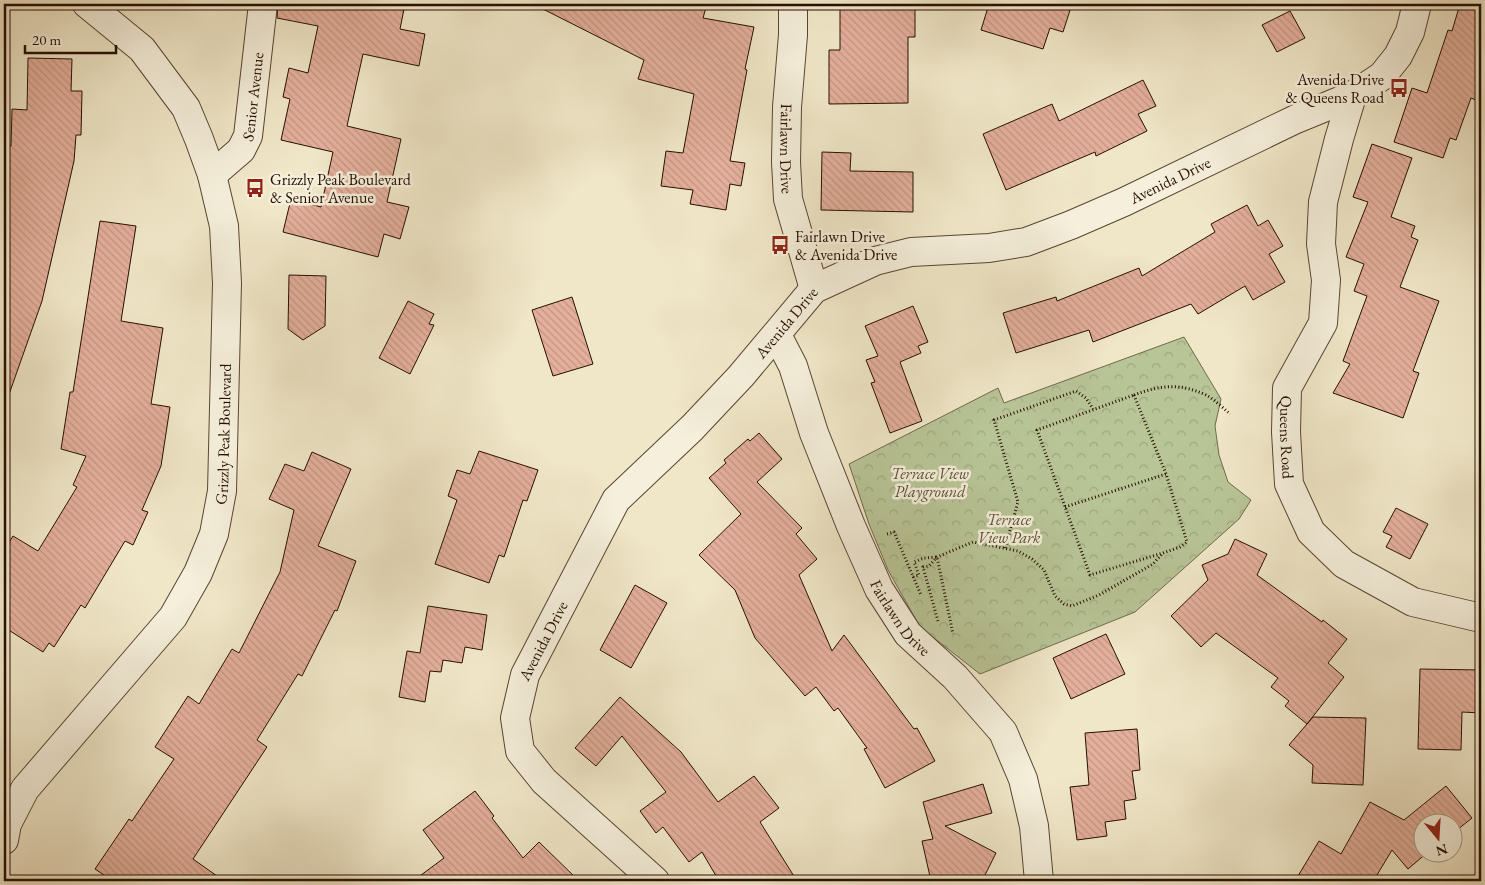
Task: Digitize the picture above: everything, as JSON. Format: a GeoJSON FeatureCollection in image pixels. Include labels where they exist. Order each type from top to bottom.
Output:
{"type":"FeatureCollection","features":[{"type":"Feature","properties":{"kind":"street","name":"Grizzly Peak Boulevard"},"geometry":{"type":"LineString","coordinates":[[4,840],[7,824],[25,789],[172,617],[198,573],[214,534],[222,491],[227,283],[224,226],[212,175],[186,108],[142,50],[87,4]]}},
{"type":"Feature","properties":{"kind":"street","name":"Senior Avenue"},"geometry":{"type":"LineString","coordinates":[[212,175],[241,150],[248,136],[263,4]]}},
{"type":"Feature","properties":{"kind":"street","name":"Fairlawn Drive"},"geometry":{"type":"LineString","coordinates":[[793,4],[793,35],[787,107],[786,162],[788,199],[814,290]]}},
{"type":"Feature","properties":{"kind":"street","name":"Avenida Drive"},"geometry":{"type":"LineString","coordinates":[[656,881],[544,781],[520,750],[515,718],[525,675],[616,500],[692,428],[777,335],[814,290],[875,261],[911,252],[989,248],[1026,242],[1106,210],[1296,119],[1352,96],[1382,76],[1398,56],[1410,32],[1417,4]]}},
{"type":"Feature","properties":{"kind":"street","name":"Queens Road"},"geometry":{"type":"LineString","coordinates":[[1352,96],[1323,202],[1321,244],[1326,280],[1323,323],[1287,388],[1286,432],[1290,484],[1311,532],[1344,564],[1413,602],[1481,618]]}},
{"type":"Feature","properties":{"kind":"street","name":"Fairlawn Drive"},"geometry":{"type":"LineString","coordinates":[[777,335],[793,366],[814,433],[851,526],[879,589],[908,634],[955,677],[1003,732],[1023,779],[1034,826],[1039,881]]}},
{"type":"Feature","properties":{"kind":"path"},"geometry":{"type":"LineString","coordinates":[[1134,395],[1166,474],[1187,542],[1180,547],[1163,553],[1090,576],[1037,430],[1093,409],[1154,388],[1178,386],[1207,395],[1230,414]]}},
{"type":"Feature","properties":{"kind":"path"},"geometry":{"type":"LineString","coordinates":[[1005,548],[1018,502],[994,420],[1076,391],[1086,398],[1093,409]]}},
{"type":"Feature","properties":{"kind":"path"},"geometry":{"type":"LineString","coordinates":[[1065,507],[1166,474]]}},
{"type":"Feature","properties":{"kind":"path"},"geometry":{"type":"LineString","coordinates":[[889,544],[886,534],[894,532],[921,596]]}},
{"type":"Feature","properties":{"kind":"path"},"geometry":{"type":"LineString","coordinates":[[913,577],[919,576],[914,562],[924,558],[937,557],[973,542],[1018,551],[1032,559],[1044,570],[1055,596],[1064,604],[1072,606],[1099,595],[1153,564],[1163,553]]}},
{"type":"Feature","properties":{"kind":"path"},"geometry":{"type":"LineString","coordinates":[[937,557],[958,656],[955,677]]}},
{"type":"Feature","properties":{"kind":"path"},"geometry":{"type":"LineString","coordinates":[[932,623],[939,621],[923,567],[929,566],[937,557]]}},
{"type":"Feature","properties":{"kind":"green space","name":"Terrace View Park"},"geometry":{"type":"Polygon","coordinates":[[[1184,337],[1221,399],[1215,426],[1219,455],[1228,482],[1251,500],[1239,519],[1135,612],[980,674],[920,627],[888,570],[869,524],[849,464],[998,388],[1004,403],[1184,337]]]}},
{"type":"Feature","properties":{"kind":"building"},"geometry":{"type":"Polygon","coordinates":[[[278,4],[377,4],[404,9],[400,29],[425,34],[419,66],[363,54],[347,126],[401,139],[387,202],[409,207],[400,239],[384,234],[378,257],[283,232],[291,199],[321,207],[333,152],[281,140],[290,99],[283,97],[289,68],[308,73],[318,26],[277,18],[278,4]]]}},
{"type":"Feature","properties":{"kind":"building"},"geometry":{"type":"Polygon","coordinates":[[[533,4],[707,4],[703,18],[754,27],[730,161],[745,163],[741,186],[730,184],[726,210],[690,204],[693,190],[661,186],[666,151],[683,153],[694,94],[638,79],[644,60],[533,4]]]}},
{"type":"Feature","properties":{"kind":"building"},"geometry":{"type":"Polygon","coordinates":[[[840,4],[915,4],[915,37],[908,37],[908,103],[829,104],[829,50],[840,50],[840,4]]]}},
{"type":"Feature","properties":{"kind":"building"},"geometry":{"type":"Polygon","coordinates":[[[989,4],[1072,4],[1063,32],[1050,28],[1043,49],[981,30],[989,4]]]}},
{"type":"Feature","properties":{"kind":"building"},"geometry":{"type":"Polygon","coordinates":[[[1460,4],[1481,9],[1481,102],[1471,98],[1456,140],[1450,138],[1443,158],[1394,142],[1412,88],[1427,93],[1448,30],[1452,31],[1460,4]]]}},
{"type":"Feature","properties":{"kind":"building"},"geometry":{"type":"Polygon","coordinates":[[[1290,11],[1305,38],[1277,52],[1262,25],[1290,11]]]}},
{"type":"Feature","properties":{"kind":"building"},"geometry":{"type":"Polygon","coordinates":[[[28,58],[72,59],[71,91],[82,91],[81,135],[76,135],[74,161],[42,301],[7,400],[4,399],[4,146],[11,146],[12,109],[27,110],[28,58]]]}},
{"type":"Feature","properties":{"kind":"building"},"geometry":{"type":"Polygon","coordinates":[[[1143,80],[1156,106],[1138,114],[1147,131],[1096,156],[1095,152],[1006,190],[983,134],[1052,104],[1059,121],[1143,80]]]}},
{"type":"Feature","properties":{"kind":"building"},"geometry":{"type":"Polygon","coordinates":[[[1372,144],[1412,158],[1391,217],[1415,226],[1411,237],[1418,240],[1400,287],[1439,301],[1413,371],[1419,373],[1403,418],[1333,393],[1350,364],[1343,361],[1367,296],[1354,291],[1364,264],[1346,257],[1368,202],[1353,197],[1372,144]]]}},
{"type":"Feature","properties":{"kind":"building"},"geometry":{"type":"Polygon","coordinates":[[[822,152],[851,153],[850,171],[913,172],[913,212],[821,210],[822,152]]]}},
{"type":"Feature","properties":{"kind":"building"},"geometry":{"type":"Polygon","coordinates":[[[1247,205],[1258,226],[1268,220],[1283,246],[1269,254],[1285,282],[1253,300],[1245,286],[1198,314],[1191,304],[1093,342],[1089,330],[1016,353],[1003,313],[1056,297],[1057,301],[1139,268],[1142,276],[1215,232],[1211,224],[1247,205]]]}},
{"type":"Feature","properties":{"kind":"building"},"geometry":{"type":"Polygon","coordinates":[[[100,221],[136,226],[121,321],[163,328],[151,404],[170,407],[161,466],[142,510],[148,512],[133,545],[125,541],[85,608],[81,605],[54,647],[49,643],[43,652],[4,627],[4,551],[13,536],[38,551],[77,487],[73,485],[86,456],[61,449],[70,392],[73,392],[100,221]]]}},
{"type":"Feature","properties":{"kind":"building"},"geometry":{"type":"Polygon","coordinates":[[[289,275],[326,276],[325,326],[303,340],[288,329],[289,275]]]}},
{"type":"Feature","properties":{"kind":"building"},"geometry":{"type":"Polygon","coordinates":[[[572,297],[593,364],[553,376],[532,310],[572,297]]]}},
{"type":"Feature","properties":{"kind":"building"},"geometry":{"type":"Polygon","coordinates":[[[408,301],[434,314],[429,324],[434,325],[410,374],[379,358],[408,301]]]}},
{"type":"Feature","properties":{"kind":"building"},"geometry":{"type":"Polygon","coordinates":[[[913,306],[928,342],[918,346],[921,353],[900,362],[922,421],[890,433],[871,383],[875,382],[866,360],[878,356],[865,326],[913,306]]]}},
{"type":"Feature","properties":{"kind":"building"},"geometry":{"type":"Polygon","coordinates":[[[759,433],[782,459],[757,482],[802,528],[796,534],[817,559],[799,575],[832,651],[844,635],[914,729],[917,728],[935,761],[885,788],[864,749],[867,748],[838,708],[834,711],[816,687],[805,696],[755,638],[735,590],[699,555],[741,514],[709,478],[726,463],[724,460],[748,439],[750,441],[759,433]]]}},
{"type":"Feature","properties":{"kind":"building"},"geometry":{"type":"Polygon","coordinates":[[[479,451],[538,470],[527,501],[523,500],[504,557],[499,555],[489,583],[435,564],[457,500],[448,496],[457,470],[470,474],[479,451]]]}},
{"type":"Feature","properties":{"kind":"building"},"geometry":{"type":"Polygon","coordinates":[[[312,452],[351,469],[318,546],[356,561],[337,611],[335,610],[302,676],[298,674],[257,740],[267,747],[193,859],[224,881],[113,881],[95,869],[129,819],[132,821],[174,759],[155,747],[188,696],[199,704],[232,649],[239,653],[280,572],[294,510],[269,499],[285,464],[304,471],[312,452]]]}},
{"type":"Feature","properties":{"kind":"building"},"geometry":{"type":"Polygon","coordinates":[[[1396,508],[1428,524],[1410,559],[1386,547],[1392,536],[1383,532],[1396,508]]]}},
{"type":"Feature","properties":{"kind":"building"},"geometry":{"type":"Polygon","coordinates":[[[1235,539],[1267,554],[1257,575],[1322,622],[1323,620],[1347,639],[1328,663],[1344,677],[1307,724],[1285,706],[1289,701],[1271,687],[1278,678],[1216,633],[1201,647],[1171,616],[1208,580],[1202,565],[1228,554],[1235,539]]]}},
{"type":"Feature","properties":{"kind":"building"},"geometry":{"type":"Polygon","coordinates":[[[635,585],[667,603],[631,668],[600,650],[635,585]]]}},
{"type":"Feature","properties":{"kind":"building"},"geometry":{"type":"Polygon","coordinates":[[[428,606],[487,615],[482,650],[465,647],[462,663],[443,660],[441,672],[430,671],[425,702],[399,697],[407,651],[420,653],[428,606]]]}},
{"type":"Feature","properties":{"kind":"building"},"geometry":{"type":"Polygon","coordinates":[[[1106,634],[1125,674],[1071,699],[1053,658],[1106,634]]]}},
{"type":"Feature","properties":{"kind":"building"},"geometry":{"type":"Polygon","coordinates":[[[1420,669],[1481,670],[1481,713],[1462,712],[1461,750],[1418,749],[1420,669]]]}},
{"type":"Feature","properties":{"kind":"building"},"geometry":{"type":"Polygon","coordinates":[[[620,697],[681,752],[718,802],[754,776],[779,808],[760,822],[797,881],[719,881],[702,852],[689,862],[663,827],[656,833],[640,811],[666,792],[622,736],[596,766],[575,748],[620,697]]]}},
{"type":"Feature","properties":{"kind":"building"},"geometry":{"type":"Polygon","coordinates":[[[1313,717],[1366,718],[1363,785],[1312,783],[1313,765],[1289,745],[1313,717]]]}},
{"type":"Feature","properties":{"kind":"building"},"geometry":{"type":"Polygon","coordinates":[[[1137,729],[1140,770],[1132,771],[1136,799],[1124,801],[1126,819],[1105,822],[1107,836],[1077,840],[1070,787],[1089,785],[1085,733],[1137,729]]]}},
{"type":"Feature","properties":{"kind":"building"},"geometry":{"type":"Polygon","coordinates":[[[983,784],[992,813],[945,826],[996,853],[982,881],[931,881],[922,841],[933,839],[923,802],[983,784]]]}},
{"type":"Feature","properties":{"kind":"building"},"geometry":{"type":"Polygon","coordinates":[[[1446,786],[1472,818],[1462,826],[1462,812],[1414,812],[1446,786]]]}},
{"type":"Feature","properties":{"kind":"building"},"geometry":{"type":"Polygon","coordinates":[[[475,791],[494,816],[492,818],[523,858],[539,842],[579,881],[413,881],[444,858],[423,830],[475,791]]]}},
{"type":"Feature","properties":{"kind":"building"},"geometry":{"type":"Polygon","coordinates":[[[1370,802],[1404,820],[1412,814],[1412,862],[1416,862],[1408,869],[1392,850],[1377,875],[1387,881],[1295,881],[1319,841],[1341,854],[1370,802]]]}},
{"type":"Feature","properties":{"kind":"place","name":"Avenida Drive & Queens Road"},"geometry":{"type":"Point","coordinates":[1399,88]}},
{"type":"Feature","properties":{"kind":"place","name":"Grizzly Peak Boulevard & Senior Avenue"},"geometry":{"type":"Point","coordinates":[255,188]}},
{"type":"Feature","properties":{"kind":"place","name":"Fairlawn Drive & Avenida Drive"},"geometry":{"type":"Point","coordinates":[780,245]}},
{"type":"Feature","properties":{"kind":"park label","name":"Terrace View Playground"},"geometry":{"type":"Point","coordinates":[930,482]}}]}
